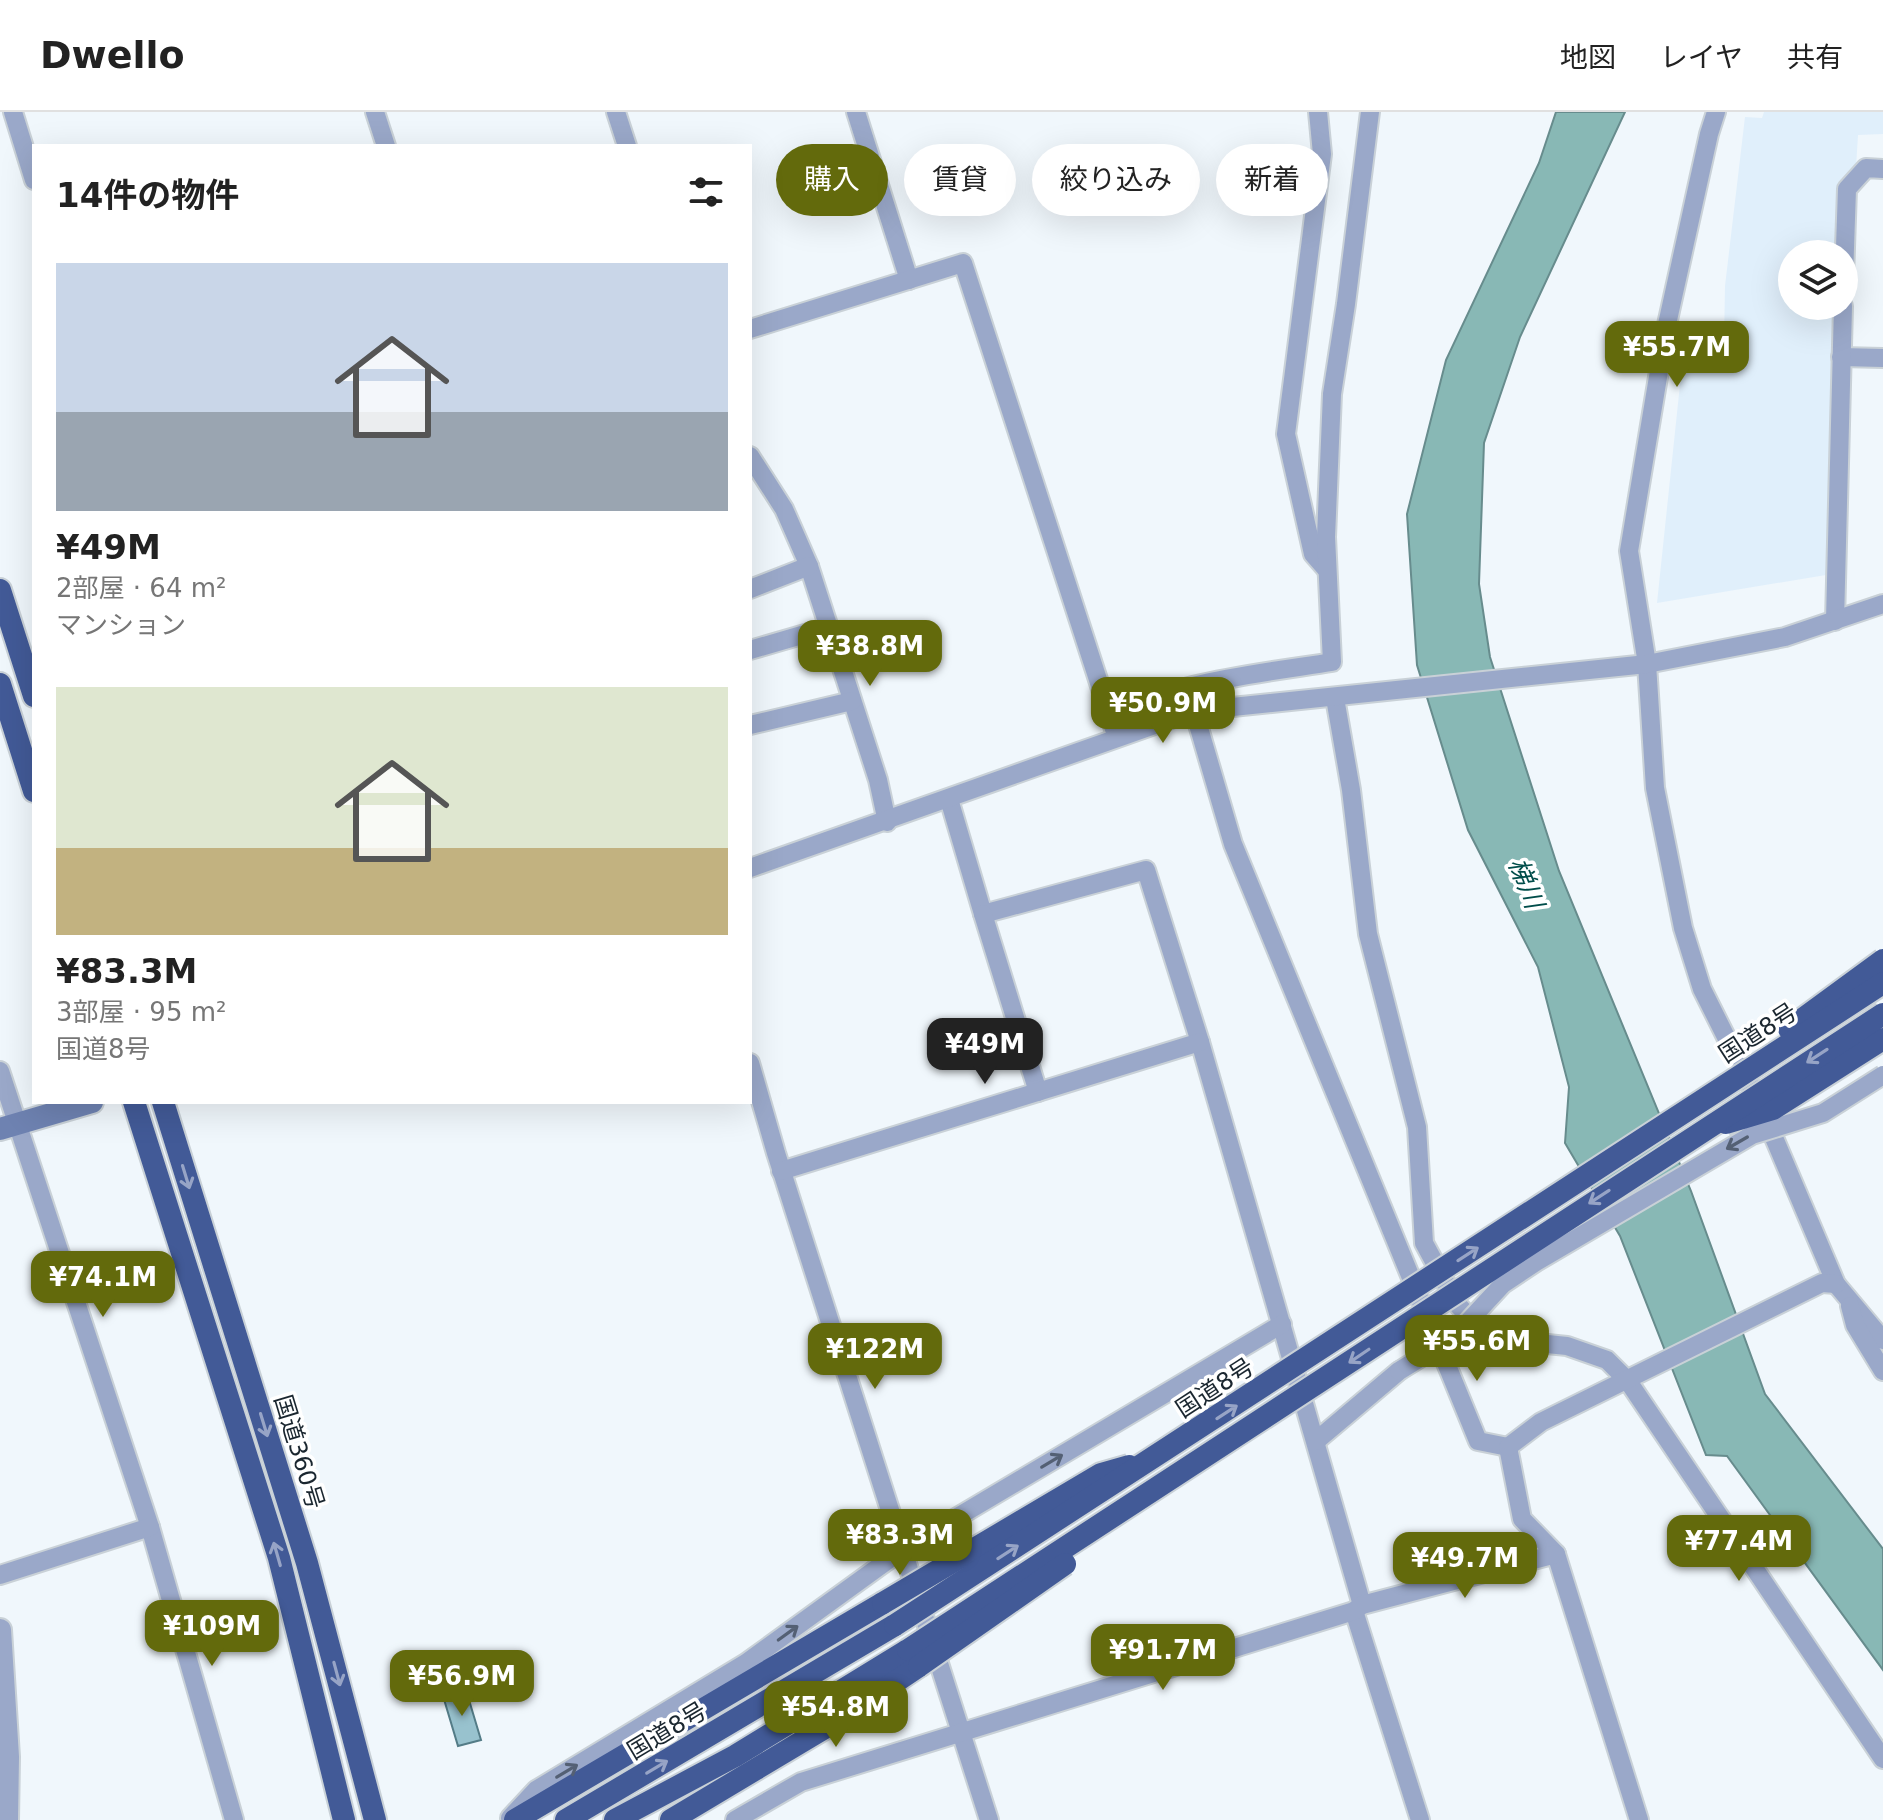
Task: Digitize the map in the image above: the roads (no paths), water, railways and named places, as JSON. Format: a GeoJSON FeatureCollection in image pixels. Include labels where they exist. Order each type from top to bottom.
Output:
{"type":"FeatureCollection","features":[{"type":"Feature","properties":{"kind":"highway"},"geometry":{"type":"LineString","coordinates":[[0,590],[32,690]]}},
{"type":"Feature","properties":{"kind":"highway"},"geometry":{"type":"LineString","coordinates":[[0,684],[32,785]]}},
{"type":"Feature","properties":{"kind":"highway"},"geometry":{"type":"LineString","coordinates":[[1681,1114],[1818,1006],[1883,960]]}},
{"type":"Feature","properties":{"kind":"highway","name":"国道8号"},"geometry":{"type":"LineString","coordinates":[[566,1820],[895,1625],[1158,1457],[1883,983]]}},
{"type":"Feature","properties":{"kind":"highway"},"geometry":{"type":"LineString","coordinates":[[615,1820],[913,1658],[1177,1477],[1883,1014]]}},
{"type":"Feature","properties":{"kind":"highway"},"geometry":{"type":"LineString","coordinates":[[1704,1130],[1773,1109],[1883,1039]]}},
{"type":"Feature","properties":{"kind":"highway"},"geometry":{"type":"LineString","coordinates":[[135,1104],[279,1558],[344,1820]]}},
{"type":"Feature","properties":{"kind":"highway","name":"国道360号"},"geometry":{"type":"LineString","coordinates":[[164,1104],[307,1563],[375,1820]]}},
{"type":"Feature","properties":{"kind":"highway"},"geometry":{"type":"LineString","coordinates":[[515,1820],[1101,1474],[1158,1457]]}},
{"type":"Feature","properties":{"kind":"highway"},"geometry":{"type":"LineString","coordinates":[[671,1820],[843,1717],[913,1658]]}},
{"type":"Feature","properties":{"kind":"main road"},"geometry":{"type":"LineString","coordinates":[[8,1126],[85,1104]]}},
{"type":"Feature","properties":{"kind":"street"},"geometry":{"type":"LineString","coordinates":[[13,112],[32,174]]}},
{"type":"Feature","properties":{"kind":"street"},"geometry":{"type":"LineString","coordinates":[[375,112],[385,144]]}},
{"type":"Feature","properties":{"kind":"street"},"geometry":{"type":"LineString","coordinates":[[856,112],[909,280]]}},
{"type":"Feature","properties":{"kind":"street"},"geometry":{"type":"LineString","coordinates":[[1318,112],[1322,154],[1286,434],[1313,554],[1327,570]]}},
{"type":"Feature","properties":{"kind":"street"},"geometry":{"type":"LineString","coordinates":[[1114,731],[1123,709],[1163,693],[1332,662],[1326,483],[1332,394],[1370,112]]}},
{"type":"Feature","properties":{"kind":"street"},"geometry":{"type":"LineString","coordinates":[[1716,112],[1666,329],[1629,551],[1655,788],[1683,928],[1702,989],[1761,1107],[1829,1283],[1849,1299],[1883,1340]]}},
{"type":"Feature","properties":{"kind":"street"},"geometry":{"type":"LineString","coordinates":[[621,113],[627,144]]}},
{"type":"Feature","properties":{"kind":"street"},"geometry":{"type":"LineString","coordinates":[[1845,240],[1847,189],[1866,168],[1883,169]]}},
{"type":"Feature","properties":{"kind":"street"},"geometry":{"type":"LineString","coordinates":[[752,328],[963,263],[1114,731]]}},
{"type":"Feature","properties":{"kind":"street"},"geometry":{"type":"LineString","coordinates":[[1835,621],[1842,320]]}},
{"type":"Feature","properties":{"kind":"street"},"geometry":{"type":"LineString","coordinates":[[1841,357],[1883,358]]}},
{"type":"Feature","properties":{"kind":"street"},"geometry":{"type":"LineString","coordinates":[[752,459],[784,509],[809,566],[878,780],[887,822]]}},
{"type":"Feature","properties":{"kind":"street"},"geometry":{"type":"LineString","coordinates":[[752,588],[809,566]]}},
{"type":"Feature","properties":{"kind":"street"},"geometry":{"type":"LineString","coordinates":[[752,867],[949,799],[1114,731],[1194,711],[1640,665],[1785,637],[1883,604]]}},
{"type":"Feature","properties":{"kind":"street"},"geometry":{"type":"LineString","coordinates":[[752,649],[829,627]]}},
{"type":"Feature","properties":{"kind":"street"},"geometry":{"type":"LineString","coordinates":[[1342,697],[1368,934],[1417,1127],[1424,1243],[1457,1304],[1489,1338],[1567,1346],[1607,1360],[1632,1379],[1883,1759]]}},
{"type":"Feature","properties":{"kind":"street"},"geometry":{"type":"LineString","coordinates":[[752,725],[852,701]]}},
{"type":"Feature","properties":{"kind":"street"},"geometry":{"type":"LineString","coordinates":[[1194,711],[1233,844],[1478,1441],[1508,1447],[1541,1422],[1829,1283]]}},
{"type":"Feature","properties":{"kind":"street"},"geometry":{"type":"LineString","coordinates":[[949,799],[1038,1092]]}},
{"type":"Feature","properties":{"kind":"street"},"geometry":{"type":"LineString","coordinates":[[983,914],[1146,870],[1200,1042],[1316,1441],[1358,1608],[1420,1820]]}},
{"type":"Feature","properties":{"kind":"street"},"geometry":{"type":"LineString","coordinates":[[781,1171],[1200,1042]]}},
{"type":"Feature","properties":{"kind":"street"},"geometry":{"type":"LineString","coordinates":[[752,1070],[781,1171],[989,1820]]}},
{"type":"Feature","properties":{"kind":"street"},"geometry":{"type":"LineString","coordinates":[[0,1071],[8,1126],[150,1527],[234,1820]]}},
{"type":"Feature","properties":{"kind":"street"},"geometry":{"type":"LineString","coordinates":[[1316,1441],[1399,1371],[1454,1337],[1503,1284],[1536,1262],[1752,1135],[1823,1113],[1883,1075]]}},
{"type":"Feature","properties":{"kind":"street"},"geometry":{"type":"LineString","coordinates":[[1849,1299],[1855,1325],[1883,1371]]}},
{"type":"Feature","properties":{"kind":"street"},"geometry":{"type":"LineString","coordinates":[[508,1820],[536,1790],[746,1663],[902,1550],[1282,1324]]}},
{"type":"Feature","properties":{"kind":"street"},"geometry":{"type":"LineString","coordinates":[[1508,1447],[1522,1519],[1556,1554],[1639,1820]]}},
{"type":"Feature","properties":{"kind":"street"},"geometry":{"type":"LineString","coordinates":[[0,1575],[150,1527]]}},
{"type":"Feature","properties":{"kind":"street"},"geometry":{"type":"LineString","coordinates":[[735,1820],[801,1782],[1358,1608],[1556,1554]]}},
{"type":"Feature","properties":{"kind":"street"},"geometry":{"type":"LineString","coordinates":[[0,1630],[8,1757],[7,1820]]}},
{"type":"Feature","properties":{"kind":"water","name":"梯川"},"geometry":{"type":"Polygon","coordinates":[[[1556,112],[1625,112],[1520,337],[1484,443],[1479,584],[1490,657],[1559,871],[1691,1191],[1765,1394],[1883,1549],[1883,1670],[1727,1456],[1706,1455],[1620,1236],[1565,1143],[1569,1087],[1538,967],[1468,830],[1417,665],[1407,514],[1446,360],[1539,163],[1556,112]]]}}]}
